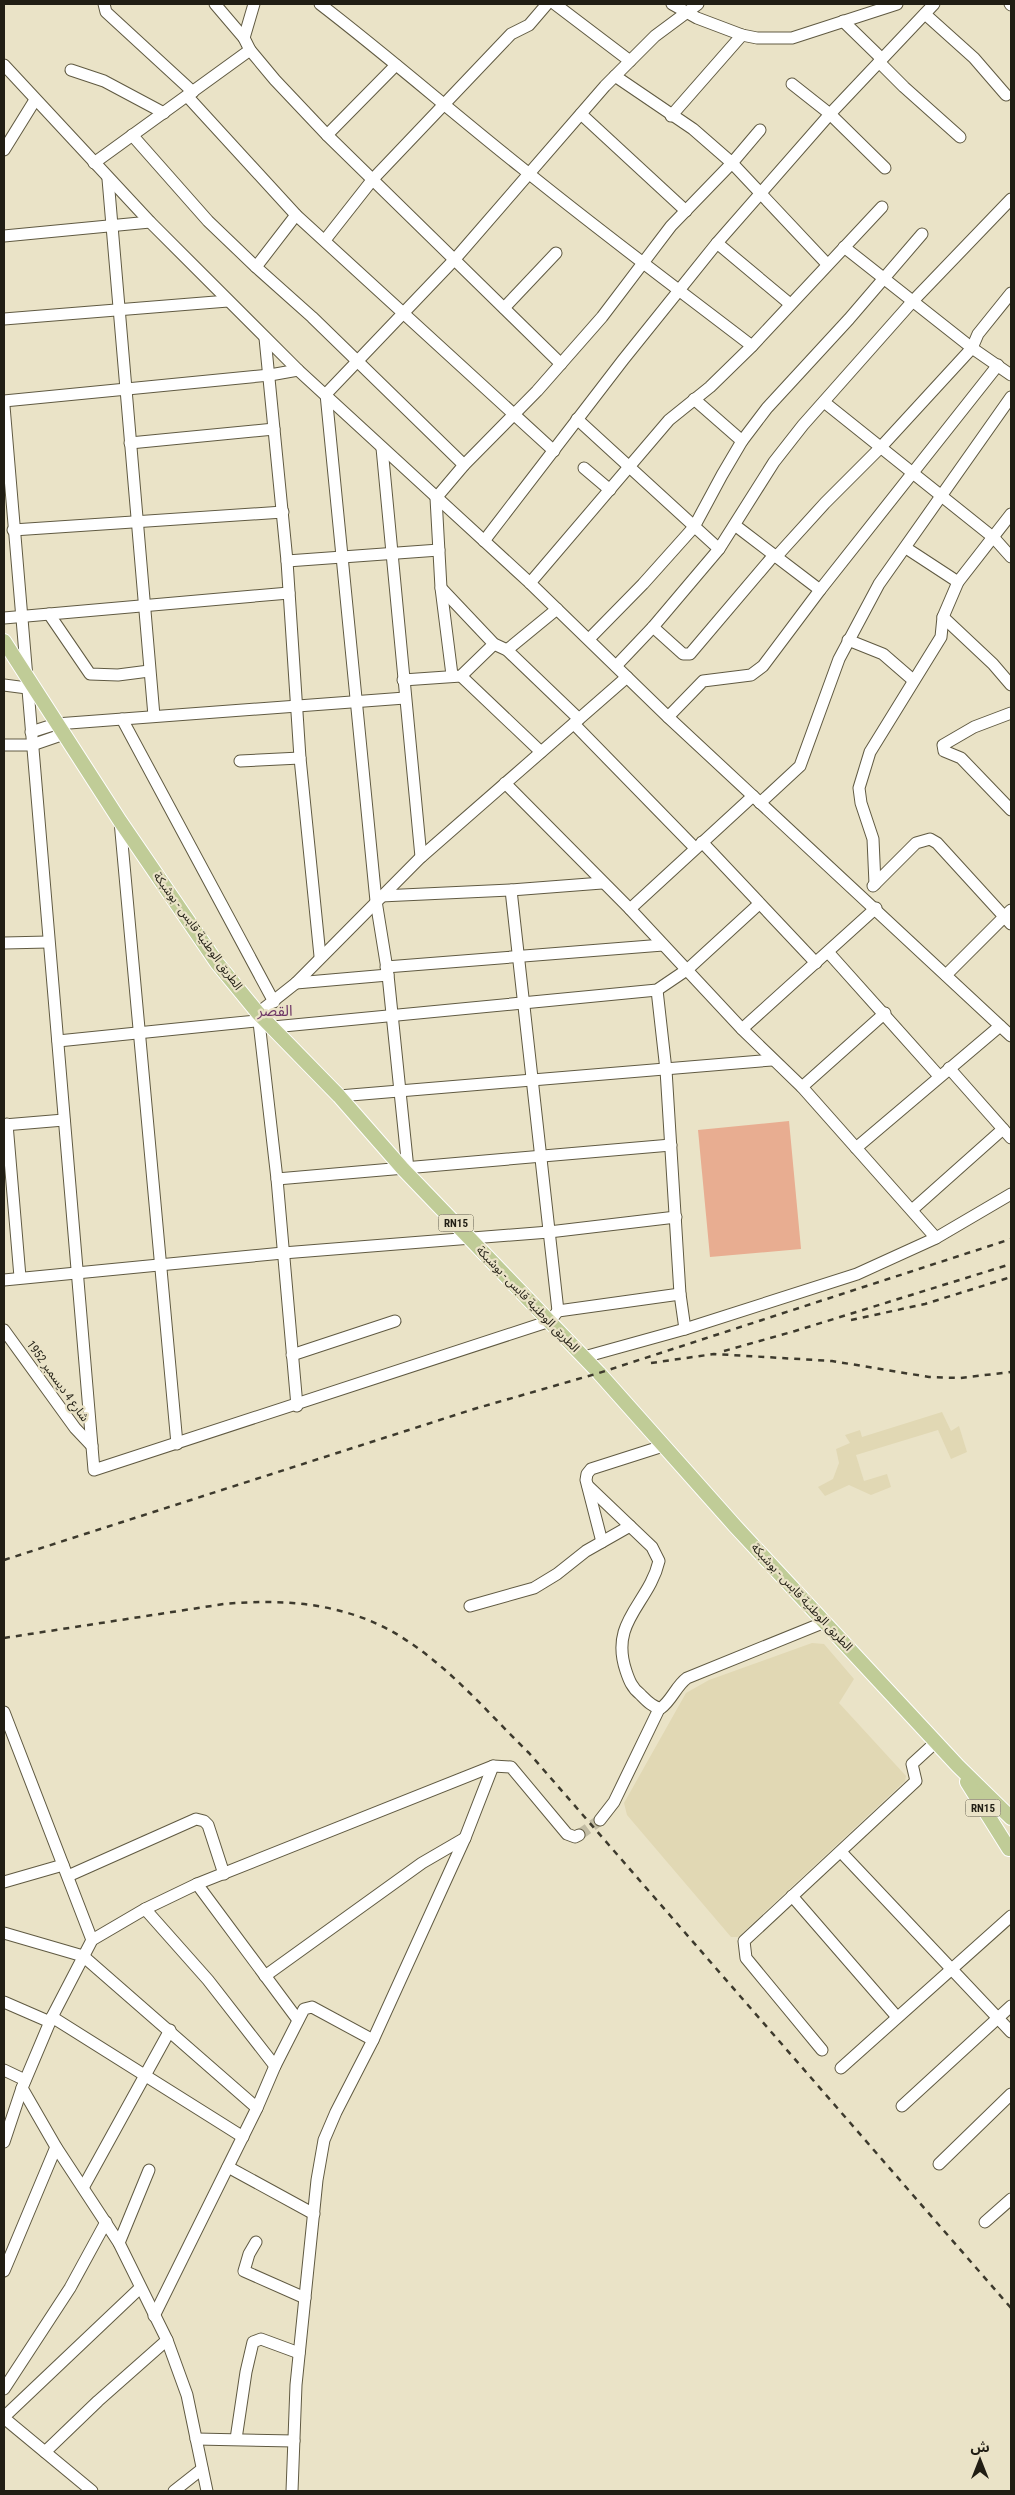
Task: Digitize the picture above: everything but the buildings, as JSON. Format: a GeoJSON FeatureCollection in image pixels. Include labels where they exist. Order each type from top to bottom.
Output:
{"type":"FeatureCollection","features":[{"type":"Feature","properties":{"kind":"main road","name":"الطريق الوطنية قابس - بوشبكة"},"geometry":{"type":"LineString","coordinates":[[4,640],[120,822],[217,963],[264,1020],[339,1096],[470,1238],[554,1316],[584,1357],[663,1446],[958,1766],[1011,1818]]}},
{"type":"Feature","properties":{"kind":"main road","name":"الطريق الوطنية قابس - بوشبكة"},"geometry":{"type":"LineString","coordinates":[[958,1766],[1011,1850]]}},
{"type":"Feature","properties":{"kind":"street"},"geometry":{"type":"LineString","coordinates":[[104,4],[106,12],[190,94],[296,215],[554,451]]}},
{"type":"Feature","properties":{"kind":"street"},"geometry":{"type":"LineString","coordinates":[[215,4],[244,38],[250,50],[327,135],[561,364]]}},
{"type":"Feature","properties":{"kind":"street"},"geometry":{"type":"LineString","coordinates":[[244,38],[254,4]]}},
{"type":"Feature","properties":{"kind":"street"},"geometry":{"type":"LineString","coordinates":[[320,4],[374,45],[444,106],[529,174],[752,346]]}},
{"type":"Feature","properties":{"kind":"street"},"geometry":{"type":"LineString","coordinates":[[325,240],[373,179],[511,34],[529,24],[547,4]]}},
{"type":"Feature","properties":{"kind":"street"},"geometry":{"type":"LineString","coordinates":[[555,4],[630,61]]}},
{"type":"Feature","properties":{"kind":"street"},"geometry":{"type":"LineString","coordinates":[[672,4],[688,13],[742,35],[757,38],[792,38],[897,4]]}},
{"type":"Feature","properties":{"kind":"street"},"geometry":{"type":"LineString","coordinates":[[405,1169],[392,1014],[355,703],[326,394],[455,260],[615,76],[655,36],[698,4]]}},
{"type":"Feature","properties":{"kind":"street"},"geometry":{"type":"LineString","coordinates":[[484,541],[679,288],[830,114],[934,4]]}},
{"type":"Feature","properties":{"kind":"street"},"geometry":{"type":"LineString","coordinates":[[925,14],[974,58],[1006,95]]}},
{"type":"Feature","properties":{"kind":"street"},"geometry":{"type":"LineString","coordinates":[[843,21],[904,87],[960,137]]}},
{"type":"Feature","properties":{"kind":"street"},"geometry":{"type":"LineString","coordinates":[[671,116],[742,35]]}},
{"type":"Feature","properties":{"kind":"street"},"geometry":{"type":"LineString","coordinates":[[94,163],[250,50]]}},
{"type":"Feature","properties":{"kind":"street"},"geometry":{"type":"LineString","coordinates":[[4,65],[108,179],[298,370],[530,583],[668,717],[1007,1030],[949,1068],[856,1148]]}},
{"type":"Feature","properties":{"kind":"street"},"geometry":{"type":"LineString","coordinates":[[327,135],[396,66]]}},
{"type":"Feature","properties":{"kind":"street"},"geometry":{"type":"LineString","coordinates":[[71,70],[104,81],[164,112]]}},
{"type":"Feature","properties":{"kind":"street"},"geometry":{"type":"LineString","coordinates":[[615,76],[671,116],[693,129],[732,163],[827,264]]}},
{"type":"Feature","properties":{"kind":"street"},"geometry":{"type":"LineString","coordinates":[[792,84],[830,114],[885,168]]}},
{"type":"Feature","properties":{"kind":"street"},"geometry":{"type":"LineString","coordinates":[[4,150],[35,100]]}},
{"type":"Feature","properties":{"kind":"street"},"geometry":{"type":"LineString","coordinates":[[580,114],[686,211]]}},
{"type":"Feature","properties":{"kind":"street"},"geometry":{"type":"LineString","coordinates":[[541,752],[456,676],[441,588],[436,498],[464,465],[561,364],[644,264],[671,226],[732,163],[760,130]]}},
{"type":"Feature","properties":{"kind":"street"},"geometry":{"type":"LineString","coordinates":[[132,136],[193,205],[256,267],[312,317],[464,465]]}},
{"type":"Feature","properties":{"kind":"street"},"geometry":{"type":"LineString","coordinates":[[108,179],[114,226],[125,390],[154,716]]}},
{"type":"Feature","properties":{"kind":"street"},"geometry":{"type":"LineString","coordinates":[[616,666],[654,627],[719,549],[736,526],[774,462],[824,402],[912,302],[1011,199]]}},
{"type":"Feature","properties":{"kind":"street"},"geometry":{"type":"LineString","coordinates":[[530,583],[673,416],[710,387],[752,346],[882,207]]}},
{"type":"Feature","properties":{"kind":"street"},"geometry":{"type":"LineString","coordinates":[[256,267],[296,215]]}},
{"type":"Feature","properties":{"kind":"street"},"geometry":{"type":"LineString","coordinates":[[4,236],[150,222]]}},
{"type":"Feature","properties":{"kind":"street"},"geometry":{"type":"LineString","coordinates":[[589,639],[694,528],[742,441],[767,408],[922,234]]}},
{"type":"Feature","properties":{"kind":"street"},"geometry":{"type":"LineString","coordinates":[[717,243],[790,304]]}},
{"type":"Feature","properties":{"kind":"street"},"geometry":{"type":"LineString","coordinates":[[844,247],[972,348],[1011,375]]}},
{"type":"Feature","properties":{"kind":"street"},"geometry":{"type":"LineString","coordinates":[[504,308],[556,253]]}},
{"type":"Feature","properties":{"kind":"street"},"geometry":{"type":"LineString","coordinates":[[654,627],[683,654],[690,654],[775,556],[881,447],[972,348],[978,334],[1011,293]]}},
{"type":"Feature","properties":{"kind":"street"},"geometry":{"type":"LineString","coordinates":[[4,319],[228,301]]}},
{"type":"Feature","properties":{"kind":"street"},"geometry":{"type":"LineString","coordinates":[[265,338],[283,512],[300,758],[320,956]]}},
{"type":"Feature","properties":{"kind":"street"},"geometry":{"type":"LineString","coordinates":[[668,717],[703,681],[744,676],[758,672],[820,590],[998,365]]}},
{"type":"Feature","properties":{"kind":"street"},"geometry":{"type":"LineString","coordinates":[[4,402],[270,376],[298,370]]}},
{"type":"Feature","properties":{"kind":"street"},"geometry":{"type":"LineString","coordinates":[[630,909],[699,845],[800,766],[848,640],[879,584],[1011,397]]}},
{"type":"Feature","properties":{"kind":"street"},"geometry":{"type":"LineString","coordinates":[[694,399],[742,441]]}},
{"type":"Feature","properties":{"kind":"street"},"geometry":{"type":"LineString","coordinates":[[824,402],[994,538],[1011,557]]}},
{"type":"Feature","properties":{"kind":"street"},"geometry":{"type":"LineString","coordinates":[[4,406],[20,615],[94,1470],[297,1406],[554,1316],[680,1294]]}},
{"type":"Feature","properties":{"kind":"street"},"geometry":{"type":"LineString","coordinates":[[577,419],[719,549]]}},
{"type":"Feature","properties":{"kind":"street"},"geometry":{"type":"LineString","coordinates":[[130,443],[274,429]]}},
{"type":"Feature","properties":{"kind":"street"},"geometry":{"type":"LineString","coordinates":[[382,448],[421,857]]}},
{"type":"Feature","properties":{"kind":"street"},"geometry":{"type":"LineString","coordinates":[[584,468],[610,490]]}},
{"type":"Feature","properties":{"kind":"street"},"geometry":{"type":"LineString","coordinates":[[13,530],[283,512]]}},
{"type":"Feature","properties":{"kind":"street"},"geometry":{"type":"LineString","coordinates":[[875,884],[873,839],[861,803],[859,788],[870,752],[940,637],[943,617],[958,582],[1011,514]]}},
{"type":"Feature","properties":{"kind":"street"},"geometry":{"type":"LineString","coordinates":[[736,526],[820,590]]}},
{"type":"Feature","properties":{"kind":"street"},"geometry":{"type":"LineString","coordinates":[[906,548],[958,582]]}},
{"type":"Feature","properties":{"kind":"street"},"geometry":{"type":"LineString","coordinates":[[287,562],[439,550]]}},
{"type":"Feature","properties":{"kind":"street"},"geometry":{"type":"LineString","coordinates":[[441,588],[494,644],[506,650],[816,963]]}},
{"type":"Feature","properties":{"kind":"street"},"geometry":{"type":"LineString","coordinates":[[4,618],[20,615],[289,593]]}},
{"type":"Feature","properties":{"kind":"street"},"geometry":{"type":"LineString","coordinates":[[506,650],[557,609]]}},
{"type":"Feature","properties":{"kind":"street"},"geometry":{"type":"LineString","coordinates":[[49,614],[90,674],[118,675],[149,671]]}},
{"type":"Feature","properties":{"kind":"street"},"geometry":{"type":"LineString","coordinates":[[943,617],[993,664],[1011,685]]}},
{"type":"Feature","properties":{"kind":"street"},"geometry":{"type":"LineString","coordinates":[[848,640],[883,654],[913,680]]}},
{"type":"Feature","properties":{"kind":"street"},"geometry":{"type":"LineString","coordinates":[[403,680],[456,676],[494,644]]}},
{"type":"Feature","properties":{"kind":"street"},"geometry":{"type":"LineString","coordinates":[[297,1406],[264,1020],[274,1002],[296,983],[320,956],[421,857],[627,677]]}},
{"type":"Feature","properties":{"kind":"street"},"geometry":{"type":"LineString","coordinates":[[4,685],[27,688]]}},
{"type":"Feature","properties":{"kind":"street"},"geometry":{"type":"LineString","coordinates":[[31,732],[122,718],[405,698]]}},
{"type":"Feature","properties":{"kind":"street"},"geometry":{"type":"LineString","coordinates":[[1011,713],[974,727],[943,745],[944,751],[961,758],[1011,810]]}},
{"type":"Feature","properties":{"kind":"street"},"geometry":{"type":"LineString","coordinates":[[122,718],[274,1002]]}},
{"type":"Feature","properties":{"kind":"street"},"geometry":{"type":"LineString","coordinates":[[4,745],[32,745],[60,729]]}},
{"type":"Feature","properties":{"kind":"street"},"geometry":{"type":"LineString","coordinates":[[240,761],[300,758]]}},
{"type":"Feature","properties":{"kind":"street"},"geometry":{"type":"LineString","coordinates":[[505,784],[630,909],[772,1060],[802,1087],[936,1238]]}},
{"type":"Feature","properties":{"kind":"street"},"geometry":{"type":"LineString","coordinates":[[120,822],[177,1444]]}},
{"type":"Feature","properties":{"kind":"street"},"geometry":{"type":"LineString","coordinates":[[864,898],[875,884],[916,843],[930,839],[937,843],[1009,917],[946,975]]}},
{"type":"Feature","properties":{"kind":"street"},"geometry":{"type":"LineString","coordinates":[[378,898],[602,883]]}},
{"type":"Feature","properties":{"kind":"street"},"geometry":{"type":"LineString","coordinates":[[511,890],[523,1003],[534,1080],[549,1232],[554,1316]]}},
{"type":"Feature","properties":{"kind":"street"},"geometry":{"type":"LineString","coordinates":[[58,1041],[264,1020],[392,1014],[657,990],[688,969],[759,904]]}},
{"type":"Feature","properties":{"kind":"street"},"geometry":{"type":"LineString","coordinates":[[742,1029],[876,908]]}},
{"type":"Feature","properties":{"kind":"street"},"geometry":{"type":"LineString","coordinates":[[4,944],[48,942]]}},
{"type":"Feature","properties":{"kind":"street"},"geometry":{"type":"LineString","coordinates":[[296,983],[518,956],[663,944]]}},
{"type":"Feature","properties":{"kind":"street"},"geometry":{"type":"LineString","coordinates":[[828,952],[885,1013],[939,1076]]}},
{"type":"Feature","properties":{"kind":"street"},"geometry":{"type":"LineString","coordinates":[[657,990],[666,1070],[680,1294],[685,1329]]}},
{"type":"Feature","properties":{"kind":"street"},"geometry":{"type":"LineString","coordinates":[[802,1087],[885,1013]]}},
{"type":"Feature","properties":{"kind":"street"},"geometry":{"type":"LineString","coordinates":[[339,1096],[772,1060]]}},
{"type":"Feature","properties":{"kind":"street"},"geometry":{"type":"LineString","coordinates":[[949,1068],[1011,1138]]}},
{"type":"Feature","properties":{"kind":"street"},"geometry":{"type":"LineString","coordinates":[[20,1277],[5,1124],[64,1120]]}},
{"type":"Feature","properties":{"kind":"street"},"geometry":{"type":"LineString","coordinates":[[912,1210],[1002,1129]]}},
{"type":"Feature","properties":{"kind":"street"},"geometry":{"type":"LineString","coordinates":[[277,1179],[671,1145]]}},
{"type":"Feature","properties":{"kind":"street"},"geometry":{"type":"LineString","coordinates":[[584,1357],[685,1329],[857,1274],[936,1238],[1011,1194]]}},
{"type":"Feature","properties":{"kind":"street"},"geometry":{"type":"LineString","coordinates":[[4,1280],[78,1271],[549,1232],[676,1218]]}},
{"type":"Feature","properties":{"kind":"street"},"geometry":{"type":"LineString","coordinates":[[292,1355],[395,1321]]}},
{"type":"Feature","properties":{"kind":"street","name":"شارع 4 ديسمبر 1952"},"geometry":{"type":"LineString","coordinates":[[4,1331],[75,1428],[92,1446]]}},
{"type":"Feature","properties":{"kind":"street"},"geometry":{"type":"LineString","coordinates":[[602,1542],[588,1486],[587,1474],[591,1469],[663,1446]]}},
{"type":"Feature","properties":{"kind":"street"},"geometry":{"type":"LineString","coordinates":[[588,1486],[652,1547],[658,1562],[626,1627],[621,1643],[622,1658],[635,1690],[659,1708]]}},
{"type":"Feature","properties":{"kind":"street"},"geometry":{"type":"LineString","coordinates":[[470,1606],[534,1588],[602,1542],[630,1526]]}},
{"type":"Feature","properties":{"kind":"street"},"geometry":{"type":"LineString","coordinates":[[600,1820],[614,1802],[659,1708],[666,1705],[680,1683],[687,1678],[825,1622]]}},
{"type":"Feature","properties":{"kind":"street"},"geometry":{"type":"LineString","coordinates":[[4,1712],[92,1940]]}},
{"type":"Feature","properties":{"kind":"street"},"geometry":{"type":"LineString","coordinates":[[822,2050],[746,1958],[744,1941],[916,1781],[912,1764],[936,1742]]}},
{"type":"Feature","properties":{"kind":"street"},"geometry":{"type":"LineString","coordinates":[[292,2491],[299,2352],[324,2140],[336,2112],[373,2040],[465,1838],[493,1766]]}},
{"type":"Feature","properties":{"kind":"street"},"geometry":{"type":"LineString","coordinates":[[4,2142],[24,2084],[51,2019],[92,1940],[145,1908],[197,1884],[493,1766],[511,1767],[567,1834],[573,1837],[579,1835]]}},
{"type":"Feature","properties":{"kind":"street"},"geometry":{"type":"LineString","coordinates":[[68,1876],[196,1819],[204,1821],[208,1825],[224,1874]]}},
{"type":"Feature","properties":{"kind":"street"},"geometry":{"type":"LineString","coordinates":[[265,1976],[422,1863],[465,1838]]}},
{"type":"Feature","properties":{"kind":"street"},"geometry":{"type":"LineString","coordinates":[[840,1852],[1011,2032]]}},
{"type":"Feature","properties":{"kind":"street"},"geometry":{"type":"LineString","coordinates":[[4,1882],[63,1864]]}},
{"type":"Feature","properties":{"kind":"street"},"geometry":{"type":"LineString","coordinates":[[197,1884],[298,2020]]}},
{"type":"Feature","properties":{"kind":"street"},"geometry":{"type":"LineString","coordinates":[[792,1896],[897,2017]]}},
{"type":"Feature","properties":{"kind":"street"},"geometry":{"type":"LineString","coordinates":[[145,1908],[208,1980],[275,2066]]}},
{"type":"Feature","properties":{"kind":"street"},"geometry":{"type":"LineString","coordinates":[[841,2068],[951,1969],[1009,1924]]}},
{"type":"Feature","properties":{"kind":"street"},"geometry":{"type":"LineString","coordinates":[[4,1933],[83,1956],[170,2030],[257,2108]]}},
{"type":"Feature","properties":{"kind":"street"},"geometry":{"type":"LineString","coordinates":[[4,2002],[51,2019],[244,2137]]}},
{"type":"Feature","properties":{"kind":"street"},"geometry":{"type":"LineString","coordinates":[[902,2106],[1011,2006]]}},
{"type":"Feature","properties":{"kind":"street"},"geometry":{"type":"LineString","coordinates":[[154,2316],[244,2137],[275,2066],[304,2009],[312,2007],[373,2040]]}},
{"type":"Feature","properties":{"kind":"street"},"geometry":{"type":"LineString","coordinates":[[84,2186],[146,2077],[170,2030]]}},
{"type":"Feature","properties":{"kind":"street"},"geometry":{"type":"LineString","coordinates":[[4,2070],[24,2084],[56,2147],[84,2186],[119,2244],[167,2340],[187,2395],[207,2491]]}},
{"type":"Feature","properties":{"kind":"street"},"geometry":{"type":"LineString","coordinates":[[939,2164],[1011,2094]]}},
{"type":"Feature","properties":{"kind":"street"},"geometry":{"type":"LineString","coordinates":[[4,2271],[56,2147]]}},
{"type":"Feature","properties":{"kind":"street"},"geometry":{"type":"LineString","coordinates":[[228,2167],[314,2214]]}},
{"type":"Feature","properties":{"kind":"street"},"geometry":{"type":"LineString","coordinates":[[119,2244],[149,2170]]}},
{"type":"Feature","properties":{"kind":"street"},"geometry":{"type":"LineString","coordinates":[[985,2222],[1011,2199]]}},
{"type":"Feature","properties":{"kind":"street"},"geometry":{"type":"LineString","coordinates":[[4,2388],[70,2288],[106,2222]]}},
{"type":"Feature","properties":{"kind":"street"},"geometry":{"type":"LineString","coordinates":[[256,2242],[249,2254],[244,2271],[305,2298]]}},
{"type":"Feature","properties":{"kind":"street"},"geometry":{"type":"LineString","coordinates":[[92,2491],[4,2417],[140,2288]]}},
{"type":"Feature","properties":{"kind":"street"},"geometry":{"type":"LineString","coordinates":[[236,2439],[246,2372],[253,2342],[261,2339],[299,2352]]}},
{"type":"Feature","properties":{"kind":"street"},"geometry":{"type":"LineString","coordinates":[[45,2452],[98,2400],[167,2340]]}},
{"type":"Feature","properties":{"kind":"street"},"geometry":{"type":"LineString","coordinates":[[196,2440],[294,2441]]}},
{"type":"Feature","properties":{"kind":"street"},"geometry":{"type":"LineString","coordinates":[[174,2491],[202,2469]]}},
{"type":"Feature","properties":{"kind":"shaded area"},"geometry":{"type":"Polygon","coordinates":[[[789,1121],[801,1249],[710,1257],[698,1130],[789,1121]]]}},
{"type":"Feature","properties":{"kind":"shaded area"},"geometry":{"type":"Polygon","coordinates":[[[942,1412],[951,1431],[959,1426],[967,1452],[951,1459],[938,1430],[856,1455],[864,1481],[887,1474],[891,1487],[871,1495],[849,1485],[825,1496],[818,1487],[833,1479],[839,1463],[836,1449],[850,1443],[845,1435],[860,1430],[862,1437],[942,1412]]]}},
{"type":"Feature","properties":{"kind":"shaded area"},"geometry":{"type":"Polygon","coordinates":[[[812,1643],[824,1644],[854,1679],[839,1703],[906,1776],[905,1781],[738,1937],[731,1937],[627,1815],[624,1803],[686,1693],[709,1680],[812,1643]]]}},
{"type":"Feature","properties":{"kind":"tunnel"},"geometry":{"type":"LineString","coordinates":[[579,1835],[600,1820]]}},
{"type":"Feature","properties":{"kind":"railway"},"geometry":{"type":"LineString","coordinates":[[4,1560],[474,1409],[599,1373],[1011,1239]]}},
{"type":"Feature","properties":{"kind":"railway"},"geometry":{"type":"LineString","coordinates":[[724,1351],[1011,1264]]}},
{"type":"Feature","properties":{"kind":"railway"},"geometry":{"type":"LineString","coordinates":[[851,1320],[925,1304],[1011,1277]]}},
{"type":"Feature","properties":{"kind":"railway"},"geometry":{"type":"LineString","coordinates":[[651,1363],[714,1354],[832,1361],[929,1377],[960,1378],[1011,1372]]}},
{"type":"Feature","properties":{"kind":"railway"},"geometry":{"type":"LineString","coordinates":[[4,1638],[224,1604],[273,1602],[320,1606],[343,1612],[366,1619],[388,1629],[409,1642],[457,1681],[529,1753],[1011,2308]]}},
{"type":"Feature","properties":{"kind":"district","name":"القصر"},"geometry":{"type":"Point","coordinates":[275,1011]}}]}
